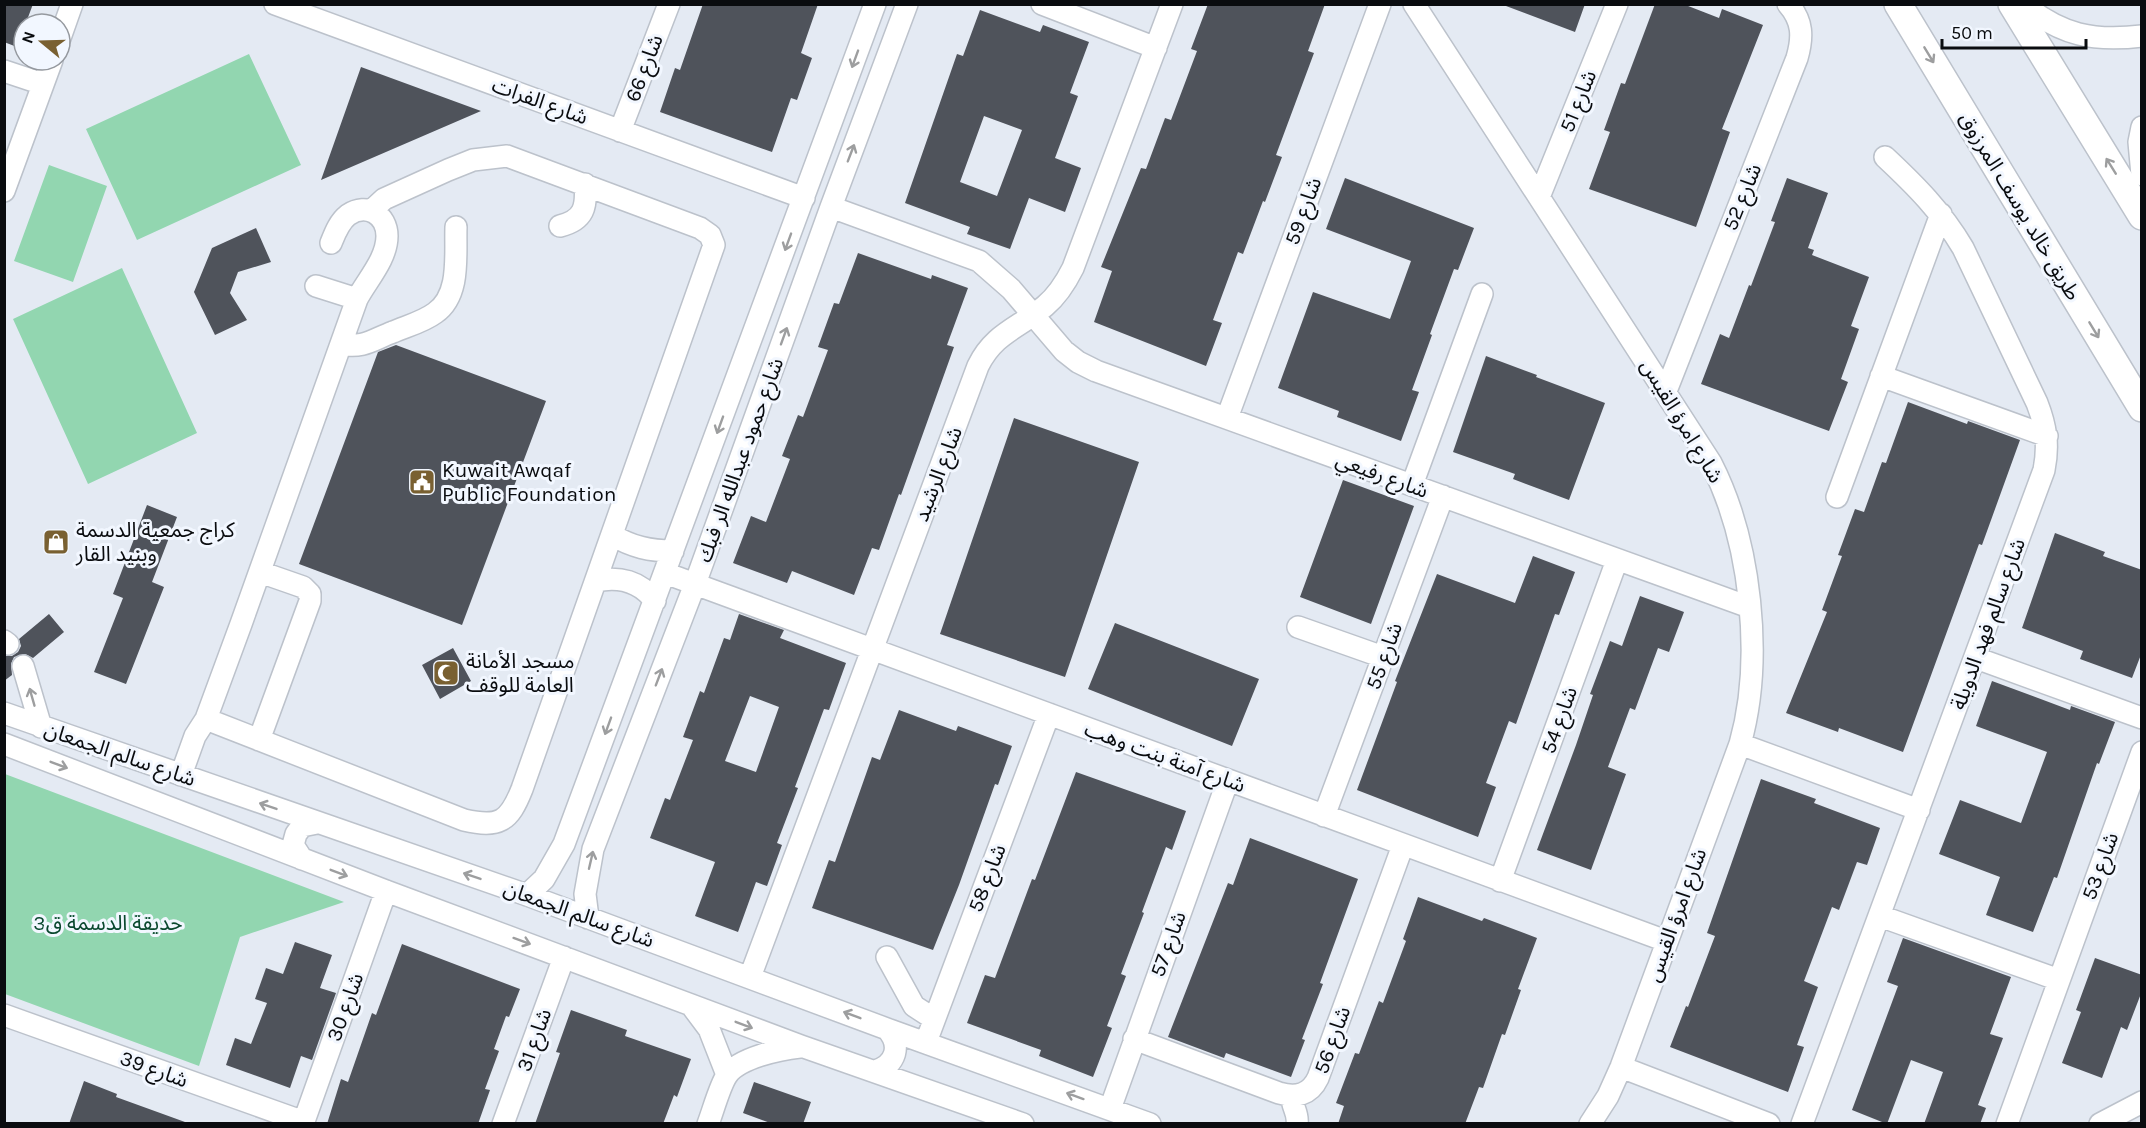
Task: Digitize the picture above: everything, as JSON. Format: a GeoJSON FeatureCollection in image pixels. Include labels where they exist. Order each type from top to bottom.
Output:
{"type":"FeatureCollection","features":[{"type":"Feature","properties":{"kind":"main road","name":"طريق خالد يوسف المرزوق"},"geometry":{"type":"LineString","coordinates":[[1898,4],[2142,408]]}},
{"type":"Feature","properties":{"kind":"main road"},"geometry":{"type":"LineString","coordinates":[[2012,4],[2142,216]]}},
{"type":"Feature","properties":{"kind":"street","name":"شارع الفرات"},"geometry":{"type":"LineString","coordinates":[[275,4],[804,198]]}},
{"type":"Feature","properties":{"kind":"street","name":"شارع 66"},"geometry":{"type":"LineString","coordinates":[[620,131],[669,4]]}},
{"type":"Feature","properties":{"kind":"street","name":"شارع حمود عبدالله الر فبك"},"geometry":{"type":"LineString","coordinates":[[527,895],[548,873],[564,844],[875,4]]}},
{"type":"Feature","properties":{"kind":"street","name":"شارع حمود عبدالله الر فبك"},"geometry":{"type":"LineString","coordinates":[[588,918],[585,894],[593,849],[695,584],[907,4]]}},
{"type":"Feature","properties":{"kind":"street"},"geometry":{"type":"LineString","coordinates":[[1042,4],[1156,48]]}},
{"type":"Feature","properties":{"kind":"street","name":"شارع الرشيد"},"geometry":{"type":"LineString","coordinates":[[750,976],[983,355],[998,338],[1034,315],[1053,298],[1073,268],[1172,4]]}},
{"type":"Feature","properties":{"kind":"street","name":"شارع 59"},"geometry":{"type":"LineString","coordinates":[[1227,418],[1380,4]]}},
{"type":"Feature","properties":{"kind":"street","name":"شارع امرؤ القيس"},"geometry":{"type":"LineString","coordinates":[[1414,4],[1712,463],[1738,531],[1749,607],[1752,675],[1747,718],[1740,744],[1621,1067],[1608,1096],[1590,1124]]}},
{"type":"Feature","properties":{"kind":"street","name":"شارع 51"},"geometry":{"type":"LineString","coordinates":[[1539,197],[1617,4]]}},
{"type":"Feature","properties":{"kind":"street","name":"شارع 52"},"geometry":{"type":"LineString","coordinates":[[1666,391],[1797,58],[1802,32],[1798,18],[1788,4]]}},
{"type":"Feature","properties":{"kind":"street"},"geometry":{"type":"LineString","coordinates":[[2023,4],[2040,18],[2063,31],[2089,38],[2115,39],[2142,36]]}},
{"type":"Feature","properties":{"kind":"street"},"geometry":{"type":"LineString","coordinates":[[4,71],[43,84]]}},
{"type":"Feature","properties":{"kind":"street"},"geometry":{"type":"LineString","coordinates":[[4,191],[48,72]]}},
{"type":"Feature","properties":{"kind":"street"},"geometry":{"type":"LineString","coordinates":[[2142,127],[2139,142],[2142,175]]}},
{"type":"Feature","properties":{"kind":"street"},"geometry":{"type":"LineString","coordinates":[[206,719],[464,819],[490,825],[499,823],[508,816],[516,806],[714,245],[710,235],[700,228],[518,158],[507,156],[485,157],[456,167],[384,199],[371,211]]}},
{"type":"Feature","properties":{"kind":"street","name":"شارع سالم فهد الدويلة"},"geometry":{"type":"LineString","coordinates":[[1802,1124],[1976,658],[2044,470],[2047,452],[2044,420],[2037,403],[1953,230],[1926,196],[1886,157]]}},
{"type":"Feature","properties":{"kind":"street"},"geometry":{"type":"LineString","coordinates":[[560,226],[572,223],[584,210],[585,184]]}},
{"type":"Feature","properties":{"kind":"street","name":"شارع رفيعي"},"geometry":{"type":"LineString","coordinates":[[831,207],[979,261],[998,276],[1034,315],[1052,339],[1078,362],[1096,371],[1749,607]]}},
{"type":"Feature","properties":{"kind":"street"},"geometry":{"type":"LineString","coordinates":[[186,777],[205,740],[206,719],[357,299],[385,249],[387,237],[384,222],[380,216],[364,209],[347,216],[336,230],[331,243]]}},
{"type":"Feature","properties":{"kind":"street"},"geometry":{"type":"LineString","coordinates":[[1837,497],[1941,214]]}},
{"type":"Feature","properties":{"kind":"street"},"geometry":{"type":"LineString","coordinates":[[341,344],[356,346],[369,344],[426,319],[442,308],[453,284],[456,227]]}},
{"type":"Feature","properties":{"kind":"street"},"geometry":{"type":"LineString","coordinates":[[316,286],[357,299]]}},
{"type":"Feature","properties":{"kind":"street"},"geometry":{"type":"LineString","coordinates":[[1412,485],[1482,294]]}},
{"type":"Feature","properties":{"kind":"street"},"geometry":{"type":"LineString","coordinates":[[1881,376],[2047,436]]}},
{"type":"Feature","properties":{"kind":"street","name":"شارع 55"},"geometry":{"type":"LineString","coordinates":[[1324,816],[1443,496]]}},
{"type":"Feature","properties":{"kind":"street"},"geometry":{"type":"LineString","coordinates":[[612,536],[641,549],[673,551]]}},
{"type":"Feature","properties":{"kind":"street","name":"شارع 54"},"geometry":{"type":"LineString","coordinates":[[1500,881],[1617,560]]}},
{"type":"Feature","properties":{"kind":"street"},"geometry":{"type":"LineString","coordinates":[[259,740],[310,601],[310,594],[303,587],[260,572]]}},
{"type":"Feature","properties":{"kind":"street","name":"شارع آمنة بنت وهب"},"geometry":{"type":"LineString","coordinates":[[665,573],[1666,942]]}},
{"type":"Feature","properties":{"kind":"street"},"geometry":{"type":"LineString","coordinates":[[596,581],[607,579],[629,581],[640,587],[655,601]]}},
{"type":"Feature","properties":{"kind":"street"},"geometry":{"type":"LineString","coordinates":[[1298,627],[1383,657]]}},
{"type":"Feature","properties":{"kind":"street"},"geometry":{"type":"LineString","coordinates":[[1976,658],[2142,718]]}},
{"type":"Feature","properties":{"kind":"street"},"geometry":{"type":"LineString","coordinates":[[23,666],[41,727]]}},
{"type":"Feature","properties":{"kind":"street","name":"شارع سالم الجمعان"},"geometry":{"type":"LineString","coordinates":[[4,713],[527,895],[1150,1124]]}},
{"type":"Feature","properties":{"kind":"street","name":"شارع 58"},"geometry":{"type":"LineString","coordinates":[[926,1042],[1048,714]]}},
{"type":"Feature","properties":{"kind":"street","name":"شارع سالم الجمعان"},"geometry":{"type":"LineString","coordinates":[[4,744],[691,1005],[1023,1124]]}},
{"type":"Feature","properties":{"kind":"street"},"geometry":{"type":"LineString","coordinates":[[1740,744],[1919,810]]}},
{"type":"Feature","properties":{"kind":"street","name":"شارع 53"},"geometry":{"type":"LineString","coordinates":[[2007,1124],[2142,752]]}},
{"type":"Feature","properties":{"kind":"street","name":"شارع 57"},"geometry":{"type":"LineString","coordinates":[[1110,1108],[1228,780]]}},
{"type":"Feature","properties":{"kind":"street"},"geometry":{"type":"LineString","coordinates":[[302,859],[294,849],[293,839],[302,825],[317,823]]}},
{"type":"Feature","properties":{"kind":"street","name":"شارع 56"},"geometry":{"type":"LineString","coordinates":[[1292,1096],[1307,1092],[1315,1085],[1403,845]]}},
{"type":"Feature","properties":{"kind":"street","name":"شارع 30"},"geometry":{"type":"LineString","coordinates":[[304,1123],[386,891]]}},
{"type":"Feature","properties":{"kind":"street"},"geometry":{"type":"LineString","coordinates":[[1880,916],[2059,980]]}},
{"type":"Feature","properties":{"kind":"street","name":"شارع 31"},"geometry":{"type":"LineString","coordinates":[[503,1124],[564,957]]}},
{"type":"Feature","properties":{"kind":"street"},"geometry":{"type":"LineString","coordinates":[[887,957],[914,1006],[934,1019]]}},
{"type":"Feature","properties":{"kind":"street"},"geometry":{"type":"LineString","coordinates":[[691,1005],[709,1029],[727,1074]]}},
{"type":"Feature","properties":{"kind":"street","name":"شارع 39"},"geometry":{"type":"LineString","coordinates":[[4,1015],[304,1123]]}},
{"type":"Feature","properties":{"kind":"street"},"geometry":{"type":"LineString","coordinates":[[875,1071],[889,1064],[896,1050],[892,1035],[887,1029]]}},
{"type":"Feature","properties":{"kind":"street"},"geometry":{"type":"LineString","coordinates":[[1134,1039],[1279,1094],[1292,1096],[1297,1124]]}},
{"type":"Feature","properties":{"kind":"street"},"geometry":{"type":"LineString","coordinates":[[708,1124],[727,1074],[753,1058],[801,1046]]}},
{"type":"Feature","properties":{"kind":"street"},"geometry":{"type":"LineString","coordinates":[[1621,1067],[1769,1124]]}},
{"type":"Feature","properties":{"kind":"street"},"geometry":{"type":"LineString","coordinates":[[2100,1124],[2142,1102]]}},
{"type":"Feature","properties":{"kind":"green space"},"geometry":{"type":"Polygon","coordinates":[[[249,54],[301,165],[137,240],[86,129],[249,54]]]}},
{"type":"Feature","properties":{"kind":"green space"},"geometry":{"type":"Polygon","coordinates":[[[49,165],[107,186],[73,282],[14,261],[49,165]]]}},
{"type":"Feature","properties":{"kind":"green space"},"geometry":{"type":"Polygon","coordinates":[[[122,268],[197,433],[88,484],[13,319],[122,268]]]}},
{"type":"Feature","properties":{"kind":"green space","name":"حديقة الدسمة ق3"},"geometry":{"type":"Polygon","coordinates":[[[5,774],[344,902],[240,937],[199,1066],[5,994],[5,774]]]}},
{"type":"Feature","properties":{"kind":"building"},"geometry":{"type":"Polygon","coordinates":[[[4,4],[33,4],[30,12],[12,12],[12,45],[4,42],[4,4]]]}},
{"type":"Feature","properties":{"kind":"building"},"geometry":{"type":"Polygon","coordinates":[[[703,4],[818,4],[801,53],[812,58],[797,100],[791,98],[772,152],[660,112],[675,68],[680,70],[703,4]]]}},
{"type":"Feature","properties":{"kind":"building"},"geometry":{"type":"Polygon","coordinates":[[[1208,4],[1325,4],[1308,51],[1314,53],[1276,155],[1282,157],[1243,254],[1238,252],[1213,320],[1222,323],[1206,366],[1094,322],[1112,271],[1101,267],[1141,168],[1146,169],[1165,118],[1171,120],[1197,51],[1191,49],[1208,4]]]}},
{"type":"Feature","properties":{"kind":"building"},"geometry":{"type":"Polygon","coordinates":[[[1506,4],[1585,4],[1575,32],[1506,6],[1506,4]]]}},
{"type":"Feature","properties":{"kind":"building"},"geometry":{"type":"Polygon","coordinates":[[[1655,4],[1683,4],[1719,18],[1722,9],[1763,25],[1722,129],[1730,132],[1696,227],[1589,189],[1610,132],[1604,130],[1621,83],[1625,84],[1655,4]]]}},
{"type":"Feature","properties":{"kind":"building"},"geometry":{"type":"Polygon","coordinates":[[[980,10],[1040,32],[1043,25],[1089,42],[1070,93],[1078,96],[1055,158],[1081,168],[1065,212],[1029,198],[1010,249],[967,234],[970,227],[905,203],[957,54],[963,56],[980,10]],[[984,116],[960,182],[997,196],[1022,130],[984,116]]]}},
{"type":"Feature","properties":{"kind":"building"},"geometry":{"type":"Polygon","coordinates":[[[361,67],[481,111],[321,180],[361,67]]]}},
{"type":"Feature","properties":{"kind":"building"},"geometry":{"type":"Polygon","coordinates":[[[1345,178],[1474,228],[1458,270],[1454,269],[1430,334],[1432,335],[1412,390],[1419,392],[1401,441],[1337,417],[1339,411],[1278,388],[1313,292],[1390,319],[1411,261],[1326,229],[1345,178]]]}},
{"type":"Feature","properties":{"kind":"building"},"geometry":{"type":"Polygon","coordinates":[[[1787,178],[1828,193],[1808,248],[1814,250],[1812,255],[1869,277],[1851,326],[1859,329],[1841,379],[1848,382],[1829,431],[1701,384],[1720,334],[1729,338],[1749,285],[1751,286],[1775,222],[1771,221],[1787,178]]]}},
{"type":"Feature","properties":{"kind":"building"},"geometry":{"type":"Polygon","coordinates":[[[256,228],[271,262],[238,272],[230,293],[247,320],[215,335],[194,292],[212,248],[256,228]]]}},
{"type":"Feature","properties":{"kind":"building"},"geometry":{"type":"Polygon","coordinates":[[[858,253],[931,279],[932,275],[968,288],[947,345],[954,347],[901,495],[899,494],[879,550],[872,548],[854,595],[792,571],[787,583],[733,563],[751,516],[766,522],[790,459],[782,456],[798,415],[803,417],[828,350],[818,347],[834,303],[839,304],[858,253]]]}},
{"type":"Feature","properties":{"kind":"building","name":"Kuwait Awqaf Public Foundation"},"geometry":{"type":"Polygon","coordinates":[[[396,345],[546,401],[462,625],[299,564],[378,352],[396,345]]]}},
{"type":"Feature","properties":{"kind":"building"},"geometry":{"type":"Polygon","coordinates":[[[1486,356],[1605,403],[1569,500],[1513,479],[1515,474],[1453,452],[1486,356]]]}},
{"type":"Feature","properties":{"kind":"building"},"geometry":{"type":"Polygon","coordinates":[[[1908,402],[1967,424],[1968,421],[2020,440],[1982,545],[1979,544],[1903,752],[1839,728],[1838,732],[1786,713],[1827,612],[1822,610],[1842,556],[1838,555],[1855,509],[1864,512],[1882,462],[1886,463],[1908,402]]]}},
{"type":"Feature","properties":{"kind":"building"},"geometry":{"type":"Polygon","coordinates":[[[1014,418],[1139,462],[1065,677],[940,634],[1014,418]]]}},
{"type":"Feature","properties":{"kind":"building"},"geometry":{"type":"Polygon","coordinates":[[[1343,480],[1414,506],[1371,624],[1300,597],[1343,480]]]}},
{"type":"Feature","properties":{"kind":"building"},"geometry":{"type":"Polygon","coordinates":[[[147,505],[177,517],[152,582],[164,587],[126,684],[94,672],[123,598],[113,594],[147,505]]]}},
{"type":"Feature","properties":{"kind":"building"},"geometry":{"type":"Polygon","coordinates":[[[2055,533],[2105,552],[2103,556],[2142,570],[2142,652],[2132,678],[2080,659],[2083,651],[2022,628],[2055,533]]]}},
{"type":"Feature","properties":{"kind":"building"},"geometry":{"type":"Polygon","coordinates":[[[1533,556],[1575,572],[1559,615],[1555,614],[1516,724],[1509,721],[1486,783],[1496,787],[1478,837],[1357,790],[1397,682],[1395,681],[1437,574],[1515,603],[1533,556]]]}},
{"type":"Feature","properties":{"kind":"building"},"geometry":{"type":"Polygon","coordinates":[[[1640,596],[1684,612],[1669,652],[1658,648],[1635,710],[1630,708],[1608,767],[1626,774],[1591,870],[1537,850],[1576,745],[1593,695],[1590,694],[1610,641],[1622,646],[1640,596]]]}},
{"type":"Feature","properties":{"kind":"building"},"geometry":{"type":"Polygon","coordinates":[[[49,614],[64,632],[33,658],[25,654],[14,657],[11,664],[12,675],[4,681],[4,656],[12,656],[18,652],[21,646],[19,639],[49,614]]]}},
{"type":"Feature","properties":{"kind":"building"},"geometry":{"type":"Polygon","coordinates":[[[739,614],[784,630],[780,638],[846,663],[829,710],[824,709],[795,787],[798,788],[777,843],[782,845],[767,886],[756,882],[738,932],[695,916],[715,862],[650,838],[665,798],[670,800],[693,740],[683,737],[700,691],[704,693],[724,638],[730,640],[739,614]],[[750,696],[725,761],[756,772],[779,707],[750,696]]]}},
{"type":"Feature","properties":{"kind":"building"},"geometry":{"type":"Polygon","coordinates":[[[1115,623],[1259,679],[1232,746],[1088,689],[1115,623]]]}},
{"type":"Feature","properties":{"kind":"building","name":"مسجد الأمانة العامة للوقف"},"geometry":{"type":"Polygon","coordinates":[[[453,648],[471,681],[440,699],[422,665],[453,648]]]}},
{"type":"Feature","properties":{"kind":"building"},"geometry":{"type":"Polygon","coordinates":[[[1992,681],[2070,710],[2071,706],[2115,722],[2099,764],[2097,763],[2057,878],[2054,877],[2033,932],[1986,915],[2000,877],[1939,854],[1960,800],[2021,823],[2047,752],[1976,726],[1992,681]]]}},
{"type":"Feature","properties":{"kind":"building"},"geometry":{"type":"Polygon","coordinates":[[[899,710],[956,731],[958,726],[1012,746],[998,785],[995,784],[933,950],[812,908],[829,860],[835,862],[872,757],[880,760],[899,710]]]}},
{"type":"Feature","properties":{"kind":"building"},"geometry":{"type":"Polygon","coordinates":[[[1076,772],[1186,811],[1172,850],[1166,847],[1142,912],[1144,913],[1121,974],[1126,976],[1107,1026],[1112,1028],[1093,1077],[1039,1056],[1041,1050],[967,1023],[985,975],[995,978],[1076,772]]]}},
{"type":"Feature","properties":{"kind":"building"},"geometry":{"type":"Polygon","coordinates":[[[1761,779],[1816,799],[1814,803],[1880,828],[1867,865],[1857,862],[1839,910],[1832,907],[1804,981],[1818,987],[1797,1045],[1804,1047],[1788,1092],[1670,1047],[1715,936],[1707,933],[1761,779]]]}},
{"type":"Feature","properties":{"kind":"building"},"geometry":{"type":"Polygon","coordinates":[[[1250,838],[1358,879],[1320,983],[1323,984],[1302,1039],[1305,1040],[1291,1077],[1226,1053],[1224,1058],[1168,1037],[1228,883],[1233,885],[1250,838]]]}},
{"type":"Feature","properties":{"kind":"building"},"geometry":{"type":"Polygon","coordinates":[[[1418,897],[1482,921],[1484,918],[1537,938],[1518,989],[1521,990],[1505,1035],[1502,1034],[1483,1088],[1479,1087],[1465,1124],[1338,1124],[1344,1106],[1336,1103],[1355,1053],[1359,1054],[1379,1001],[1383,1003],[1406,941],[1403,939],[1418,897]]]}},
{"type":"Feature","properties":{"kind":"building"},"geometry":{"type":"Polygon","coordinates":[[[1903,938],[2011,977],[1990,1034],[2003,1038],[1978,1105],[1986,1108],[1980,1124],[1924,1124],[1943,1072],[1911,1060],[1887,1124],[1852,1110],[1898,986],[1887,982],[1903,938]]]}},
{"type":"Feature","properties":{"kind":"building"},"geometry":{"type":"Polygon","coordinates":[[[295,942],[332,955],[320,988],[336,993],[312,1060],[301,1056],[290,1088],[226,1065],[235,1038],[251,1044],[267,1003],[255,999],[266,968],[283,974],[295,942]]]}},
{"type":"Feature","properties":{"kind":"building"},"geometry":{"type":"Polygon","coordinates":[[[402,944],[520,989],[509,1017],[506,1016],[494,1049],[499,1051],[485,1089],[490,1090],[478,1124],[327,1124],[341,1079],[348,1082],[372,1013],[376,1015],[402,944]]]}},
{"type":"Feature","properties":{"kind":"building"},"geometry":{"type":"Polygon","coordinates":[[[2095,958],[2142,975],[2142,991],[2127,1030],[2121,1027],[2102,1078],[2062,1063],[2081,1012],[2076,1010],[2095,958]]]}},
{"type":"Feature","properties":{"kind":"building"},"geometry":{"type":"Polygon","coordinates":[[[571,1010],[627,1030],[625,1036],[691,1059],[677,1097],[674,1095],[663,1124],[535,1124],[560,1053],[556,1052],[571,1010]]]}},
{"type":"Feature","properties":{"kind":"building"},"geometry":{"type":"Polygon","coordinates":[[[84,1081],[117,1094],[116,1097],[185,1122],[184,1124],[69,1124],[84,1081]]]}},
{"type":"Feature","properties":{"kind":"building"},"geometry":{"type":"Polygon","coordinates":[[[754,1082],[811,1102],[803,1124],[773,1124],[743,1113],[754,1082]]]}},
{"type":"Feature","properties":{"kind":"place","name":"Kuwait Awqaf Public Foundation"},"geometry":{"type":"Point","coordinates":[422,482]}},
{"type":"Feature","properties":{"kind":"place","name":"كراج جمعية الدسمة وبنيد القار"},"geometry":{"type":"Point","coordinates":[56,542]}},
{"type":"Feature","properties":{"kind":"place","name":"مسجد الأمانة العامة للوقف"},"geometry":{"type":"Point","coordinates":[446,673]}}]}
